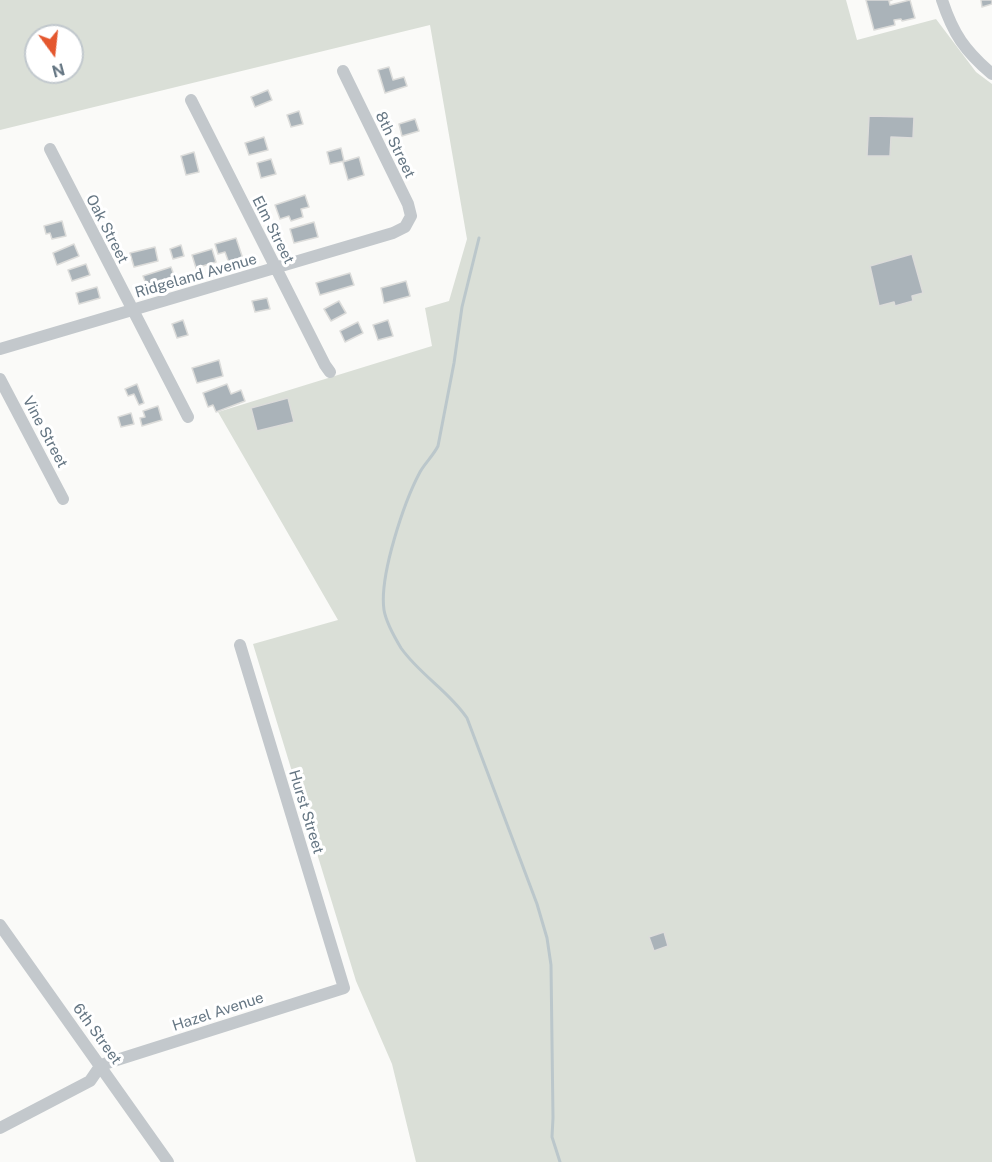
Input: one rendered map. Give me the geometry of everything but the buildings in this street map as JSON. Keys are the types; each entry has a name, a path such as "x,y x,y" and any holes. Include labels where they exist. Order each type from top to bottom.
{"street":[{"path":"942,0 956,37 972,57 992,74"},
{"name":"8th Street","path":"343,71 408,204 411,216 400,231"},
{"name":"Elm Street","path":"191,100 330,372"},
{"name":"Oak Street","path":"50,149 188,417"},
{"name":"Ridgeland Avenue","path":"0,349 400,231"},
{"name":"Vine Street","path":"0,379 63,499"},
{"name":"Hurst Street","path":"240,645 344,988"},
{"name":"6th Street","path":"0,925 168,1162"},
{"name":"Hazel Avenue","path":"101,1065 344,988"},
{"path":"0,1128 90,1081 101,1065"}],"shaded area":[{"path":"0,0 846,0 857,40 936,19 976,72 992,84 992,1162 416,1162 392,1064 356,981 253,644 338,620 218,412 432,346 425,308 449,301 467,239 430,25 0,130"}],"waterway":[{"path":"479,238 462,307 438,446 420,472 400,520 385,578 384,610 401,648 417,667 452,699 467,718 537,904 547,938 551,965 552,1137 560,1162"}]}
